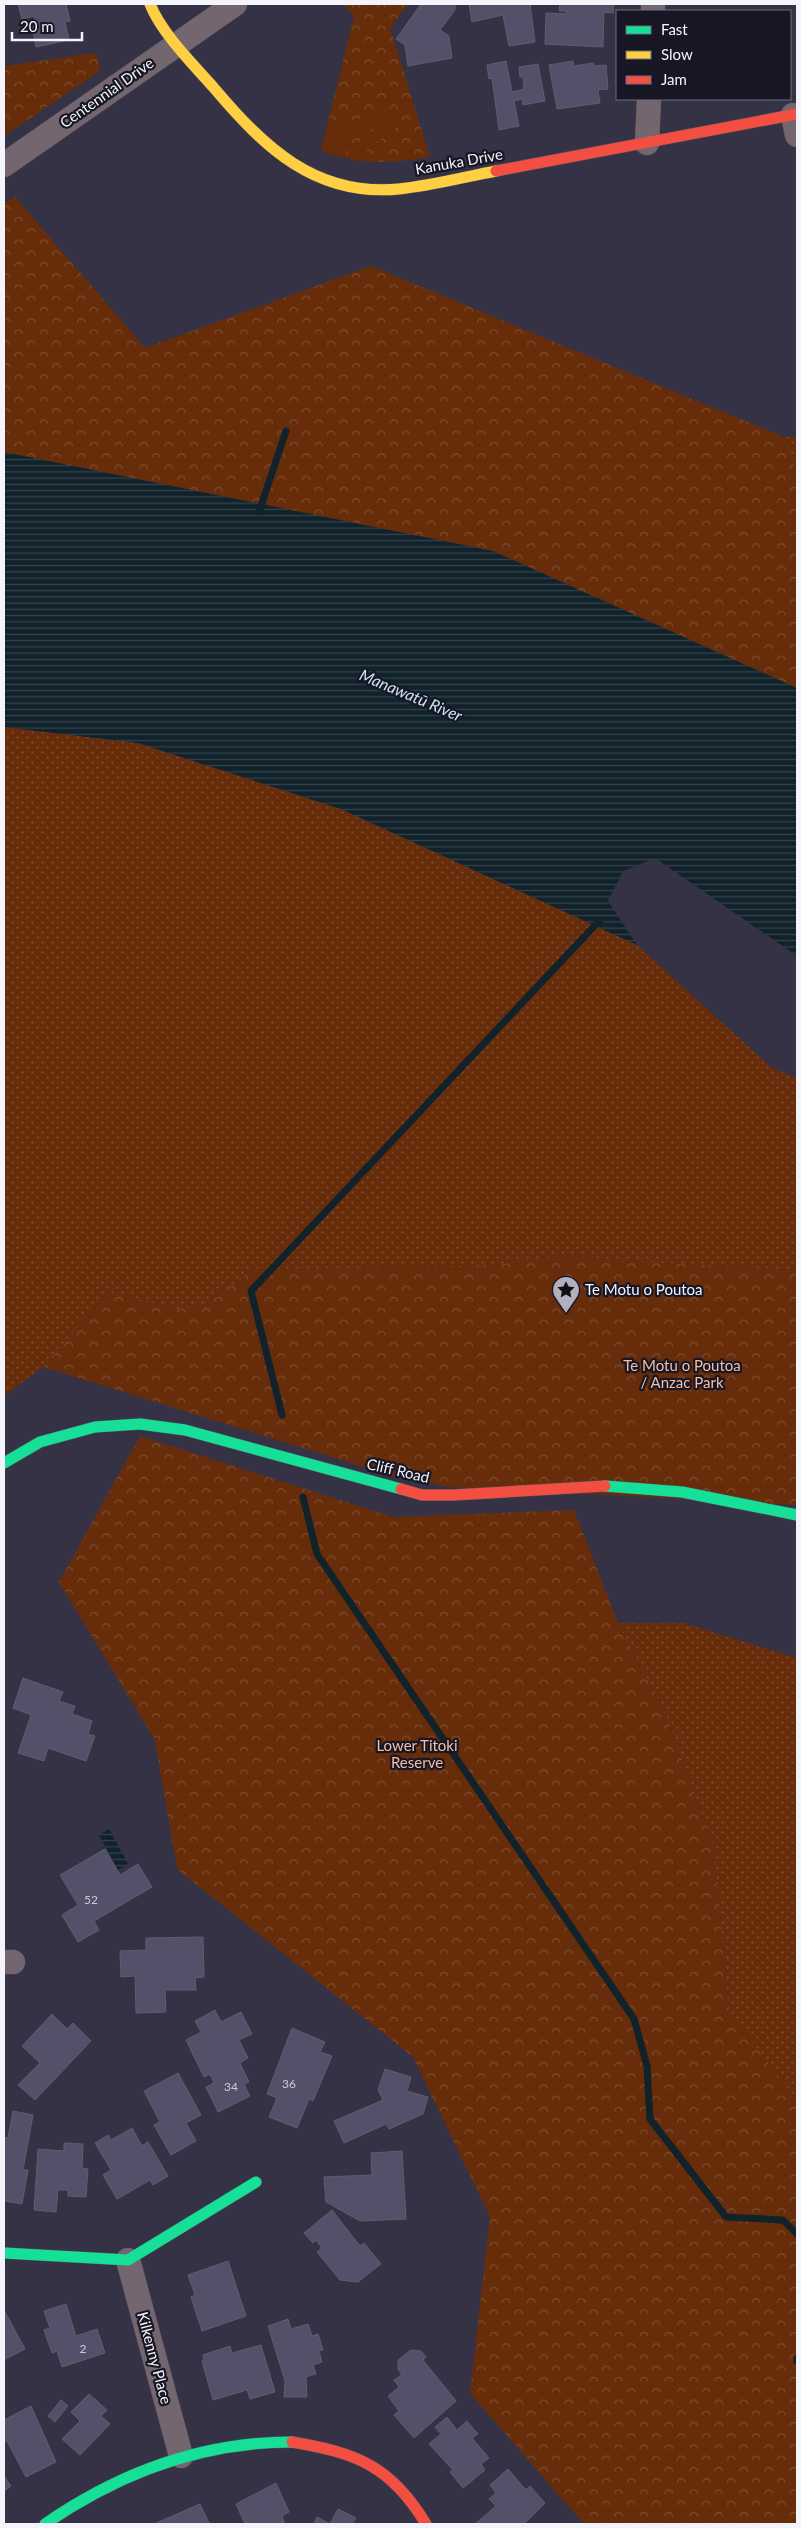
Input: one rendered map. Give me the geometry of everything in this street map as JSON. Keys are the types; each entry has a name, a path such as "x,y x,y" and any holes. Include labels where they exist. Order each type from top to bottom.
{"street":[{"name":"Kanuka Drive","path":"150,4 162,27 222,98 278,153 310,175 344,185 398,189 647,143 796,121"},
{"name":"Centennial Drive","path":"4,165 235,4"},
{"path":"647,143 650,100"},
{"name":"Cliff Road","path":"4,1463 40,1442 95,1427 140,1424 203,1435 422,1495 454,1495 607,1486 682,1492 797,1515"},
{"path":"4,2253 128,2260 256,2182"},
{"name":"Kilkenny Place","path":"128,2260 181,2456"},
{"path":"45,2524 97,2491 139,2470 181,2456 247,2443 290,2442 331,2449 370,2463 395,2482 413,2501 426,2524"}],"green space":[{"path":"343,4 408,4 390,28 430,157 375,162 335,155 321,150 354,16"},
{"path":"96,53 100,71 4,136 4,66"},
{"path":"390,103 397,114 398,124 368,149 362,162 357,161 357,146 361,141 392,126 394,115"},
{"path":"385,105 388,118 386,122 356,137 344,156 341,158 321,150 327,124 335,126 350,123"},
{"path":"15,197 145,348 371,266 784,437 797,474 797,688 493,551 4,452 4,203"},
{"path":"784,437 797,437 797,474"},
{"path":"4,727 138,743 341,809 637,945 772,1068 797,1078 797,1270 621,1261 568,1255 496,1265 252,1270 200,1307 177,1309 108,1292 43,1367 4,1396"},
{"name":"Te Motu o Poutoa / Anzac Park","path":"568,1255 621,1261 797,1270 797,1505 449,1487 396,1477 43,1367 108,1292 177,1309 200,1307 252,1270 496,1265"},
{"name":"Lower Titoki Reserve","path":"140,1436 393,1517 574,1510 618,1623 665,1712 714,1846 729,2011 797,2100 797,2524 584,2524 470,2393 490,2217 413,2057 177,1869 155,1740 59,1582"},
{"path":"618,1623 683,1623 797,1658 797,2102 729,2011 714,1846 665,1712"}],"water":[{"name":"Manawatū River","path":"4,452 493,551 797,688 797,956 655,858 623,871 608,901 637,945 341,809 138,743 4,727"},
{"path":"109,1829 128,1864 118,1870 99,1835"}],"building":[{"path":"18,4 66,4 70,21 65,22 69,40 36,47 32,26 36,26 34,16 22,19"},
{"path":"421,4 455,4 455,10 440,30 449,36 452,58 408,66 405,45 396,39"},
{"path":"469,4 530,4 535,42 509,46 503,15 472,22"},
{"path":"560,4 614,4 613,13 604,12 603,47 545,44 546,13 566,14 566,11 559,11"},
{"path":"506,61 512,92 524,89 523,77 520,77 519,67 538,64 545,101 523,105 522,99 514,101 519,126 499,130 492,78 489,79 487,65"},
{"path":"573,61 574,66 593,63 594,66 606,65 608,89 598,90 600,103 557,109 549,65"},
{"path":"23,1678 63,1692 59,1701 75,1706 72,1714 92,1721 88,1734 95,1736 86,1761 48,1748 44,1761 18,1753 31,1715 13,1708"},
{"path":"105,1849 120,1875 138,1864 152,1887 94,1921 99,1930 78,1942 62,1915 78,1905 60,1875"},
{"path":"203,1937 204,1977 195,1978 196,1990 165,1990 166,2012 136,2013 135,1976 121,1977 120,1951 146,1950 146,1938"},
{"path":"215,2010 221,2022 241,2012 252,2034 239,2040 248,2058 240,2063 249,2082 244,2084 250,2096 218,2112 206,2087 214,2083 210,2074 204,2077 186,2040 201,2032 195,2021"},
{"path":"52,2014 67,2029 73,2023 91,2041 35,2100 18,2085 40,2063 22,2046"},
{"path":"292,2028 325,2042 320,2052 332,2056 313,2101 309,2099 297,2128 269,2117 277,2098 267,2094"},
{"path":"385,2069 411,2077 407,2091 428,2097 423,2114 389,2129 386,2124 344,2143 334,2121 383,2100 378,2090"},
{"path":"178,2073 201,2115 186,2123 196,2141 171,2155 154,2125 160,2122 144,2091"},
{"path":"13,2111 33,2115 23,2170 28,2170 22,2204 4,2201 4,2137 8,2138"},
{"path":"132,2128 142,2146 148,2142 168,2176 153,2185 150,2180 117,2199 103,2175 111,2170 95,2143 108,2135 111,2140"},
{"path":"64,2143 83,2144 82,2168 88,2169 86,2197 68,2196 68,2190 58,2190 56,2212 34,2210 38,2149 64,2151"},
{"path":"402,2151 406,2219 360,2221 326,2202 324,2177 372,2175 371,2153"},
{"path":"332,2210 360,2246 364,2243 381,2264 358,2282 340,2280 317,2252 322,2248 316,2240 313,2243 304,2233"},
{"path":"228,2261 246,2316 202,2331 191,2297 195,2295 188,2275"},
{"path":"66,2304 76,2336 97,2329 105,2353 62,2367 57,2351 52,2353 44,2330 50,2328 44,2311"},
{"path":"4,2310 25,2349 4,2360"},
{"path":"288,2319 291,2329 308,2324 312,2336 318,2334 323,2350 319,2351 322,2362 313,2365 316,2374 306,2377 307,2397 284,2397 285,2381 268,2326"},
{"path":"261,2345 275,2392 250,2399 247,2390 213,2400 202,2361 204,2360 203,2355 230,2346 232,2353"},
{"path":"411,2350 421,2351 426,2357 423,2360 456,2401 414,2438 394,2415 399,2411 388,2396 399,2387 394,2380 402,2375 398,2369 398,2360"},
{"path":"89,2394 107,2410 101,2416 110,2424 80,2455 62,2439 80,2421 71,2412"},
{"path":"61,2400 68,2406 55,2422 48,2416"},
{"path":"31,2406 56,2462 26,2477 7,2441 4,2442 4,2420"},
{"path":"447,2417 457,2430 467,2421 478,2434 472,2438 489,2458 481,2464 485,2470 463,2488 450,2472 453,2470 429,2444 441,2434 435,2427"},
{"path":"508,2469 526,2490 530,2486 545,2503 524,2524 475,2524 496,2506 489,2499 496,2493 490,2485"},
{"path":"4,2476 11,2486 4,2491"},
{"path":"276,2483 289,2512 282,2516 285,2524 245,2524 236,2504"},
{"path":"200,2504 209,2523 154,2524"},
{"path":"338,2509 356,2518 352,2524 330,2524"},
{"path":"317,2517 330,2524 314,2524"}],"waterway":[{"path":"259,512 286,431"},
{"path":"282,1415 251,1291 600,920"},
{"path":"303,1497 317,1554 634,2019 647,2066 650,2119 726,2217 783,2220 797,2234"}],"traffic: fast":[{"path":"4,1463 40,1442 95,1427 140,1424 185,1430 401,1489"},
{"path":"605,1486 682,1492 797,1515"},
{"path":"4,2253 128,2260 256,2182"},
{"path":"45,2524 102,2490 162,2464 193,2454 225,2448 258,2443 292,2442"}],"traffic: slow":[{"path":"150,4 162,26 179,48 252,130 294,164 317,176 342,185 369,189 399,189 435,184 496,171"}],"traffic: jam":[{"path":"496,171 797,114"},
{"path":"401,1489 422,1495 454,1495 605,1486"},
{"path":"292,2442 335,2451 370,2465 399,2488 413,2504 426,2524"}],"place":[{"name":"Te Motu o Poutoa","path":"566,1314"}]}
